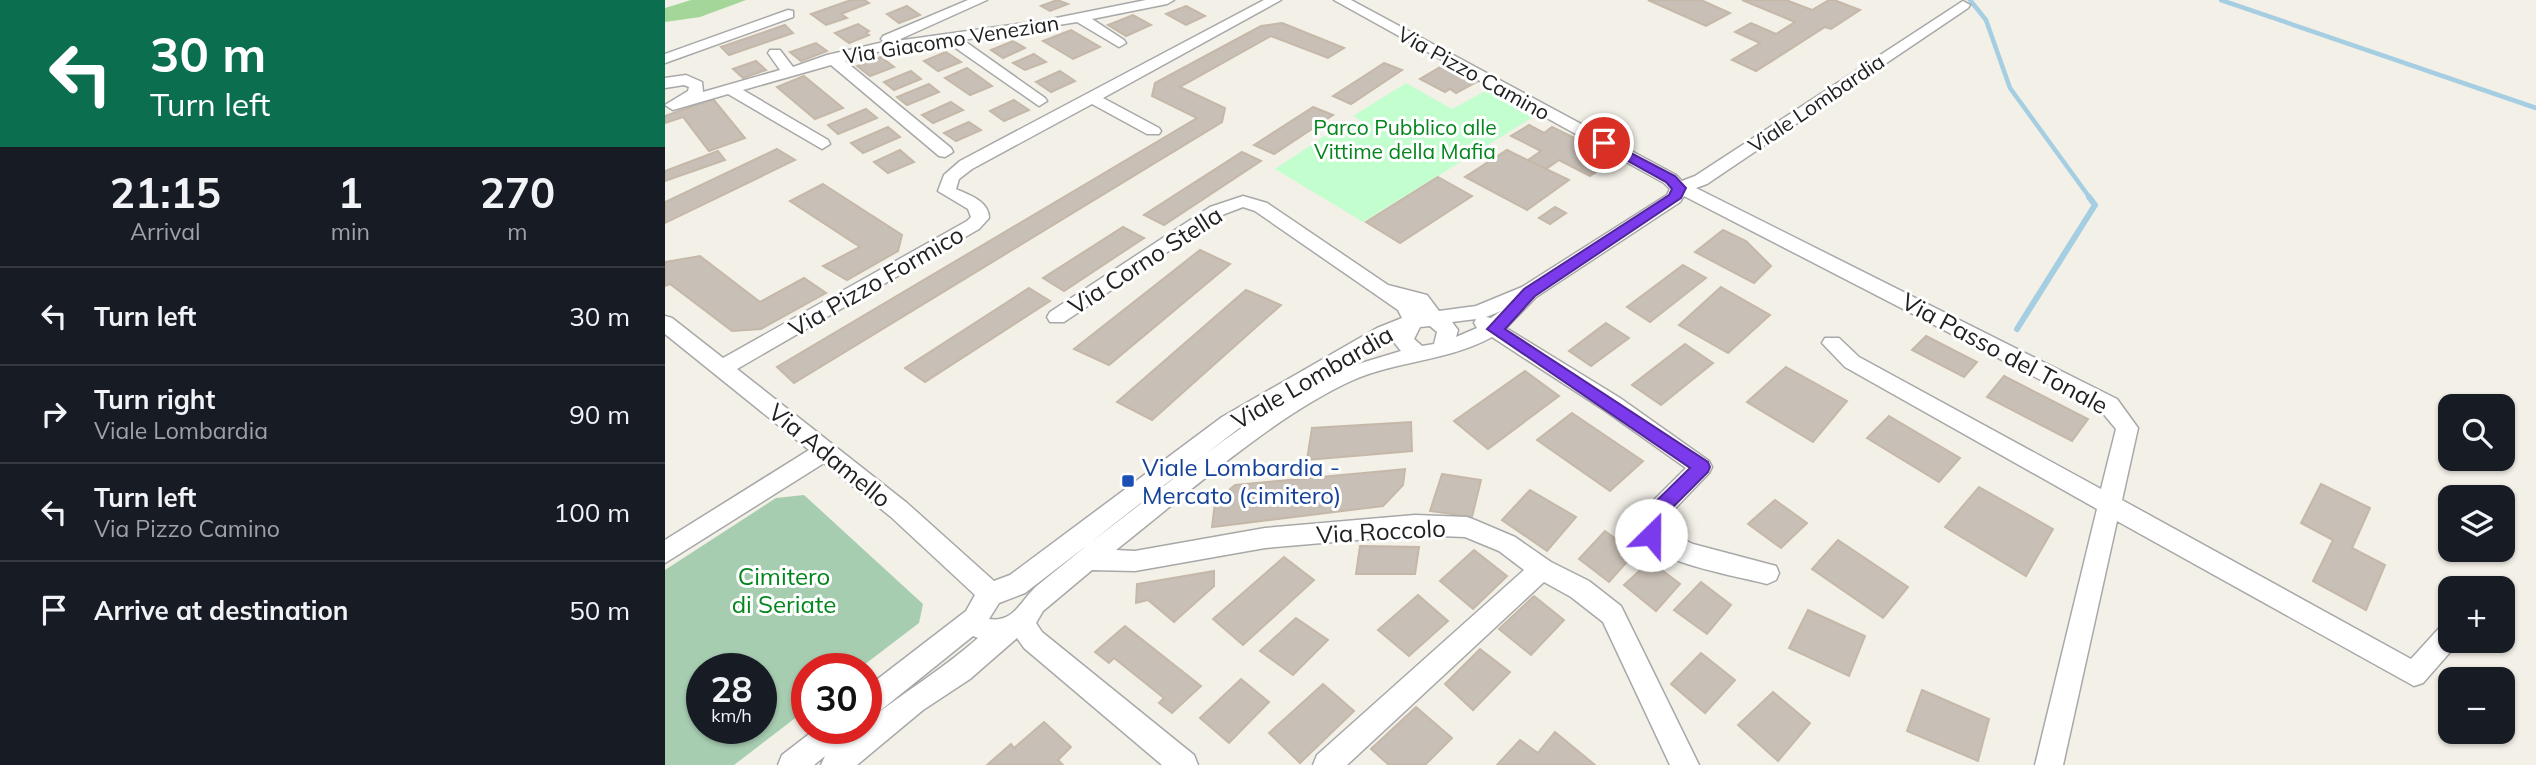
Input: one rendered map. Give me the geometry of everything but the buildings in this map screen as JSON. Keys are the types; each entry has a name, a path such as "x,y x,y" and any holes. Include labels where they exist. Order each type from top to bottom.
{"street":[{"path":"876,48 898,33 980,0"},
{"name":"Via Giacomo Venezian","path":"666,69 692,83 733,90 832,58 876,48 1081,18 1142,2 1167,0"},
{"name":"Via Pizzo Formico","path":"723,368 973,226 980,218 980,212 974,205 947,191 947,183 953,175 1274,0"},
{"name":"Via Pizzo Camino","path":"1341,0 1670,179 1679,188"},
{"name":"Viale Lombardia","path":"991,594 1016,585 1230,423 1384,333 1413,321 1479,312 1529,292 1674,198 1679,188 1701,180 1963,5"},
{"path":"666,69 788,14"},
{"path":"1081,18 1119,43"},
{"path":"950,37 1039,101"},
{"path":"775,53 789,72"},
{"path":"832,58 946,152"},
{"path":"669,107 695,93 692,83"},
{"path":"669,107 733,90 822,144"},
{"path":"1092,98 1153,131"},
{"name":"Via Passo del Tonale","path":"1679,188 1714,202 2109,405 2127,428 2049,765"},
{"name":"Via Corno Stella","path":"1057,317 1216,211 1243,201 1261,206 1406,306 1413,321"},
{"name":"Via Corno Stella","path":"1375,285 1420,300 1434,318"},
{"name":"Viale Lombardia","path":"835,765 913,701 961,670 1086,560 1246,436 1332,381 1367,366 1431,353 1495,329 1515,312 1529,292"},
{"path":"1460,313 1495,329 1612,404 1702,467 1650,519 1651,535 1679,549 1767,573"},
{"path":"1413,321 1403,341 1431,353 1448,330 1434,318"},
{"name":"Via Adamello","path":"665,323 899,510 991,594"},
{"path":"1832,343 1852,362 2414,674 2438,647"},
{"path":"665,553 825,451"},
{"name":"Via Roccolo","path":"1086,560 1135,561 1265,538 1415,525 1467,527 1507,544 1542,569 1580,589 1612,614 1685,765"},
{"path":"1327,765 1542,569"},
{"path":"976,618 979,627 989,632 1020,619 1030,590 1016,585"},
{"path":"882,692 976,618 980,605 991,594"},
{"path":"1020,619 1033,640 1184,765"},
{"path":"792,765 818,744"}],"green space":[{"path":"691,0 746,0 700,17 665,22 665,8"},
{"name":"Parco Pubblico alle Vittime della Mafia","path":"1406,83 1452,109 1491,88 1538,114 1363,222 1275,169 1338,127 1354,126 1361,121 1353,116"},
{"name":"Cimitero di Seriate","path":"804,495 923,604 919,623 880,653 791,653 791,721 777,732 777,653 686,653 686,744 761,744 734,765 665,765 665,570 776,498"}],"waterway":[{"path":"1970,0 1986,20 2010,88 2090,198"},
{"path":"2221,0 2536,108"},
{"path":"2017,329 2095,205 2089,197"}],"place":[{"name":"Viale Lombardia - Mercato (cimitero)","path":"1128,481"}],"route":[{"path":"1604,143 1670,179 1679,188 1674,198 1529,292 1515,312 1495,329 1612,404 1702,467 1650,519 1651,535"}]}
